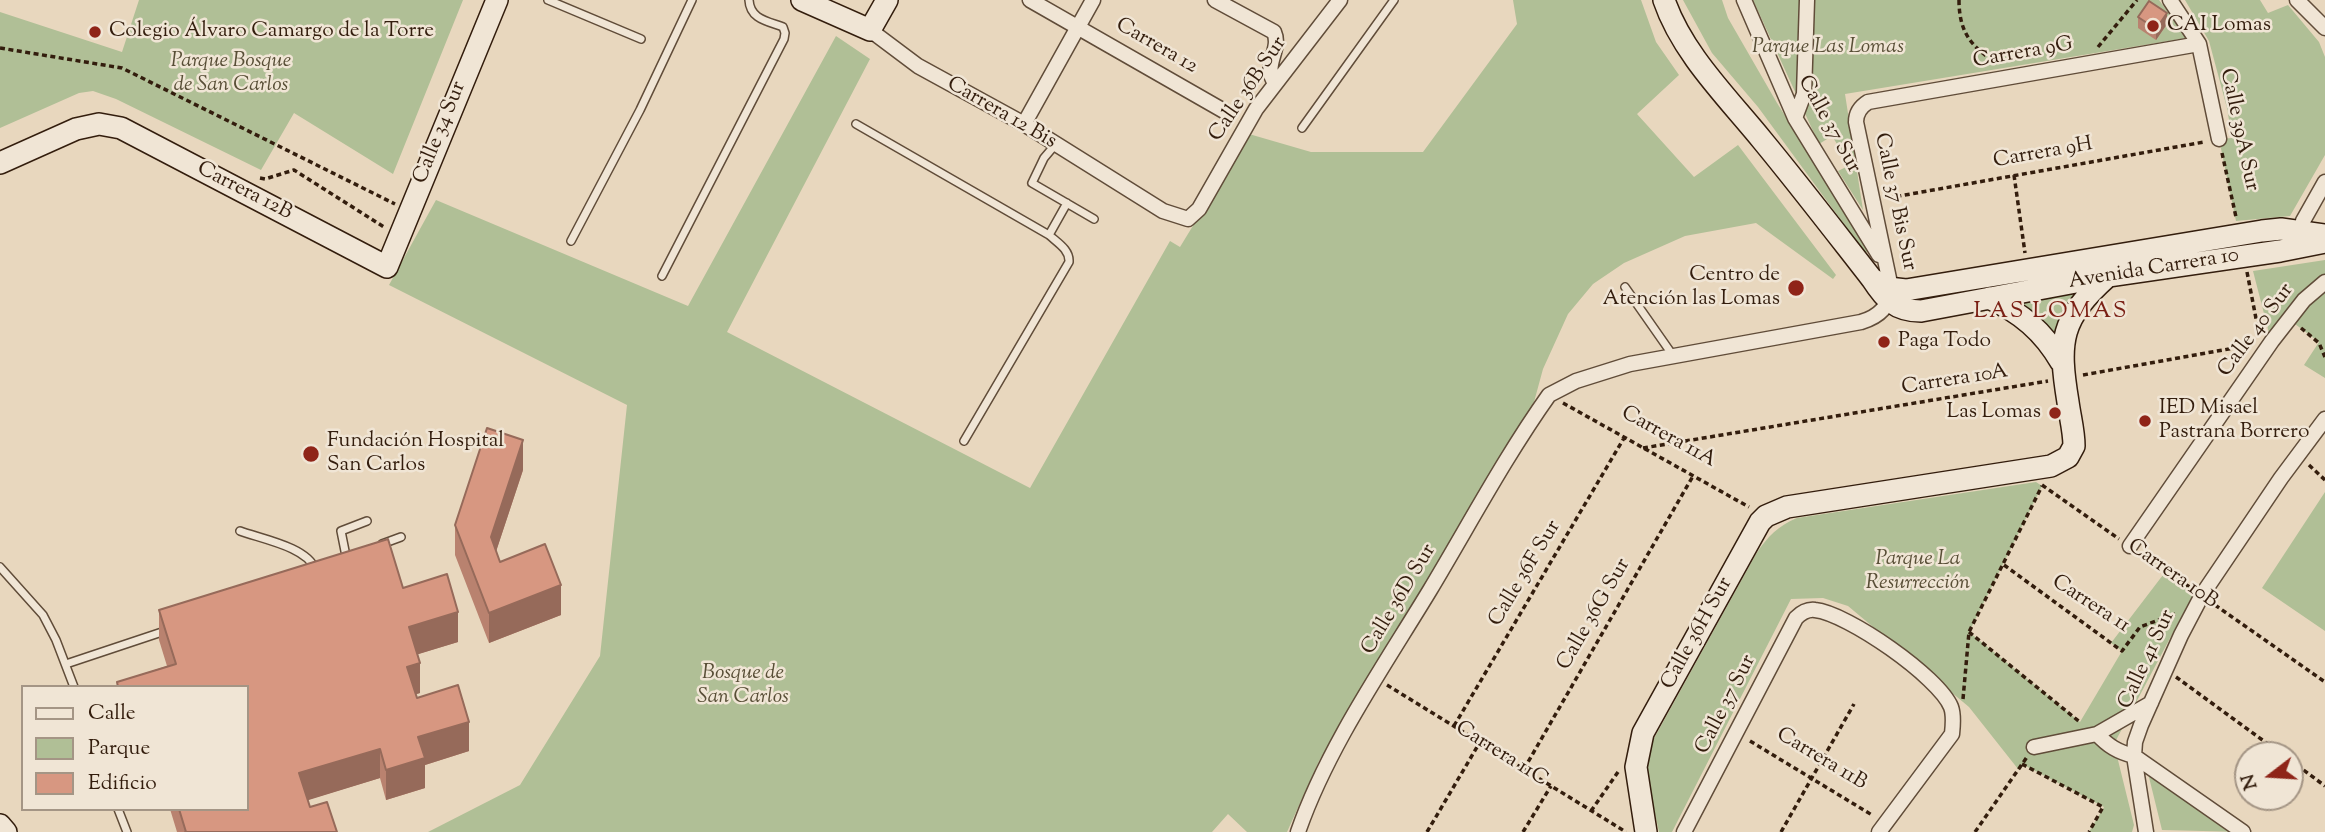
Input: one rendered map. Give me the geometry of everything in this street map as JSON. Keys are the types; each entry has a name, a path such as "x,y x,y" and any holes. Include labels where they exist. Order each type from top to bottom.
{"street":[{"name":"Calle 34 Sur","path":"387,267 399,210 496,0"},
{"name":"Carrera 12 Bis","path":"802,0 870,30 918,66 1024,124 1163,211 1188,219 1199,209"},
{"path":"870,30 887,0"},
{"name":"Carrera 12","path":"1030,0 1224,111"},
{"path":"1024,124 1093,0"},
{"path":"1215,0 1274,32 1277,37 1269,68 1275,83"},
{"name":"Calle 36B Sur","path":"1199,209 1246,124 1340,0"},
{"path":"1549,396 1562,387 1597,373 1865,321 1881,313 1884,284 1705,70 1686,44 1664,0"},
{"name":"Calle 37 Sur","path":"1744,0 1795,118 1884,284"},
{"path":"1795,118 1804,94 1808,0"},
{"name":"Calle 39A Sur","path":"2170,0 2199,44 2219,139"},
{"path":"2297,0 2325,28"},
{"name":"Carrera 9G","path":"1858,111 1868,102 2199,44"},
{"name":"Calle 37 Bis Sur","path":"1858,111 1856,122 1872,201 1884,284"},
{"name":"Carrera 12B","path":"0,163 76,129 99,124 121,128 387,267"},
{"path":"2299,239 2319,201 2325,181"},
{"name":"Avenida Carrera 10","path":"1884,284 1922,288 2273,229 2299,239 2325,242"},
{"name":"Avenida Carrera 10","path":"1884,284 1904,309 1921,311 2325,235"},
{"path":"1766,516 1787,508 2051,466 2068,457 2074,440 2063,370 2063,342 2071,319 2088,294 2108,276"},
{"name":"Calle 40 Sur","path":"2130,546 2289,318 2304,300 2325,282"},
{"path":"1989,298 2022,316 2037,328 2063,370"},
{"name":"Calle 36D Sur","path":"1298,832 1324,772 1377,678 1549,396"},
{"name":"Calle 41 Sur","path":"2146,832 2134,756 2135,742 2151,703 2199,601 2325,419"},
{"name":"Calle 36H Sur","path":"1646,832 1636,776 1637,756 1643,733 1754,532 1766,516"},
{"name":"Calle 37 Sur","path":"1684,832 1796,618 1809,610 1847,620 1865,630 1928,679 1951,706"},
{"path":"2034,747 2097,734 2151,703"},
{"path":"1882,828 1952,734 1951,706"},
{"path":"2097,734 2106,744 2121,753 2134,756 2243,832"},
{"path":"0,825 6,832"}],"lane":[{"path":"548,0 641,39"},
{"path":"570,241 640,110 692,0"},
{"path":"662,276 784,39 783,27 755,16 750,10 749,0"},
{"path":"1302,128 1394,0"},
{"path":"856,124 1049,235 1070,256 1069,262 964,441"},
{"path":"1055,145 1044,158 1032,183 1094,219"},
{"path":"1049,235 1067,203"},
{"path":"1625,287 1674,358"},
{"path":"346,556 341,531 367,521"},
{"path":"240,531 301,552 315,567 314,580"},
{"path":"368,548 401,537"},
{"path":"336,560 357,552"},
{"path":"315,567 325,564"},
{"path":"0,567 43,615 73,685"},
{"path":"66,664 179,626"},
{"path":"119,811 127,832"}],"path":[{"path":"1959,0 1964,30 1972,45 1996,62 2023,75"},
{"path":"2083,65 2137,0"},
{"path":"0,48 122,68 399,210"},
{"name":"Carrera 9H","path":"1872,201 2219,139"},
{"name":"Calle 39A Sur","path":"2219,139 2239,234"},
{"path":"256,177 265,179 294,170 386,228"},
{"path":"2014,176 2027,262"},
{"name":"Carrera 10A","path":"1643,448 2063,370 2261,343 2246,267"},
{"path":"2289,318 2319,343 2325,357"},
{"name":"Carrera 11A","path":"1549,396 1766,516"},
{"name":"Calle 36F Sur","path":"1454,726 1624,438"},
{"path":"2298,455 2325,480"},
{"name":"Carrera 10B","path":"2019,470 2130,546 2199,601 2325,682"},
{"name":"Calle 36G Sur","path":"1524,769 1693,476"},
{"path":"1951,706 1963,706 1969,632 2042,486"},
{"name":"Carrera 11","path":"2003,565 2122,651 2140,627 2199,601"},
{"path":"1969,632 2097,734"},
{"path":"2166,670 2264,741"},
{"name":"Carrera 11C","path":"1377,678 1626,832"},
{"path":"1781,832 1854,704"},
{"name":"Carrera 11B","path":"1736,733 1812,779 1882,828"},
{"path":"1427,832 1480,742"},
{"path":"1975,832 2034,747"},
{"path":"2022,764 2103,807 2089,832"},
{"path":"2304,770 2325,786"},
{"path":"1523,832 1551,786"}],"green space":[{"name":"Parque Bosque de San Carlos","path":"139,0 463,0 393,174 294,113 261,170 116,99 93,91 79,93 0,128 0,12 122,52"},
{"name":"Bosque de San Carlos","path":"1513,0 1641,0 1656,42 1679,75 1637,114 1694,177 1738,145 1836,275 1833,279 1756,223 1685,236 1624,263 1593,284 1568,314 1543,369 1534,402 1319,761 1287,832 1247,832 1228,814 1212,832 428,832 520,785 600,656 627,405 389,285 436,200 688,306 836,36 870,59 727,332 1030,488 1170,241 1180,247 1249,134 1311,152 1423,152 1517,24"},
{"path":"1683,0 1722,0 1728,18 1777,103 1870,250 1865,253 1758,107 1712,53"},
{"name":"Parque Las Lomas","path":"1753,0 2159,0 2187,38 1845,94 1863,210 1838,171 1850,165 1832,136 1819,144"},
{"path":"2185,0 2260,0 2268,13 2288,5 2319,42 2325,57 2325,155 2290,216 2236,221 2219,139 2232,138 2227,108 2209,41"},
{"path":"2325,260 2325,378 2304,365 2319,342 2283,315 2269,333 2253,271"},
{"path":"2086,289 2058,346 2018,304"},
{"name":"Parque La Resurrección","path":"2036,482 2042,486 1969,632 2080,722 2122,651 2111,643 2166,571 2195,591 2114,744 2134,825 2132,832 2089,832 2104,807 2022,764 2018,769 1969,707 1848,606 1823,598 1791,599 1672,832 1659,832 1644,763 1647,751 1756,554 1774,532 1797,518"},
{"path":"2325,492 2325,631 2262,588"},
{"path":"2146,765 2243,832 2162,830"}],"building":[{"path":"2149,1 2167,13 2156,29 2138,17"},
{"path":"487,428 523,440 491,537 500,562 545,544 561,585 489,613 455,525"},
{"path":"388,539 403,588 447,574 458,612 409,627 420,663 407,667 417,698 458,685 469,722 418,737 425,758 386,770 380,749 299,773 310,807 327,802 337,832 186,832 180,811 248,811 248,685 118,685 117,682 176,664 159,610"}],"place":[{"name":"CAI Lomas","path":"2153,26"},
{"name":"Colegio Álvaro Camargo de la Torre","path":"95,32"},
{"name":"Centro de Atención las Lomas","path":"1796,288"},
{"name":"Paga Todo","path":"1884,342"},
{"name":"Las Lomas","path":"2055,413"},
{"name":"IED Misael Pastrana Borrero","path":"2145,421"},
{"name":"Fundación Hospital San Carlos","path":"311,454"}],"district":[{"name":"LAS LOMAS","path":"2051,313"}]}
